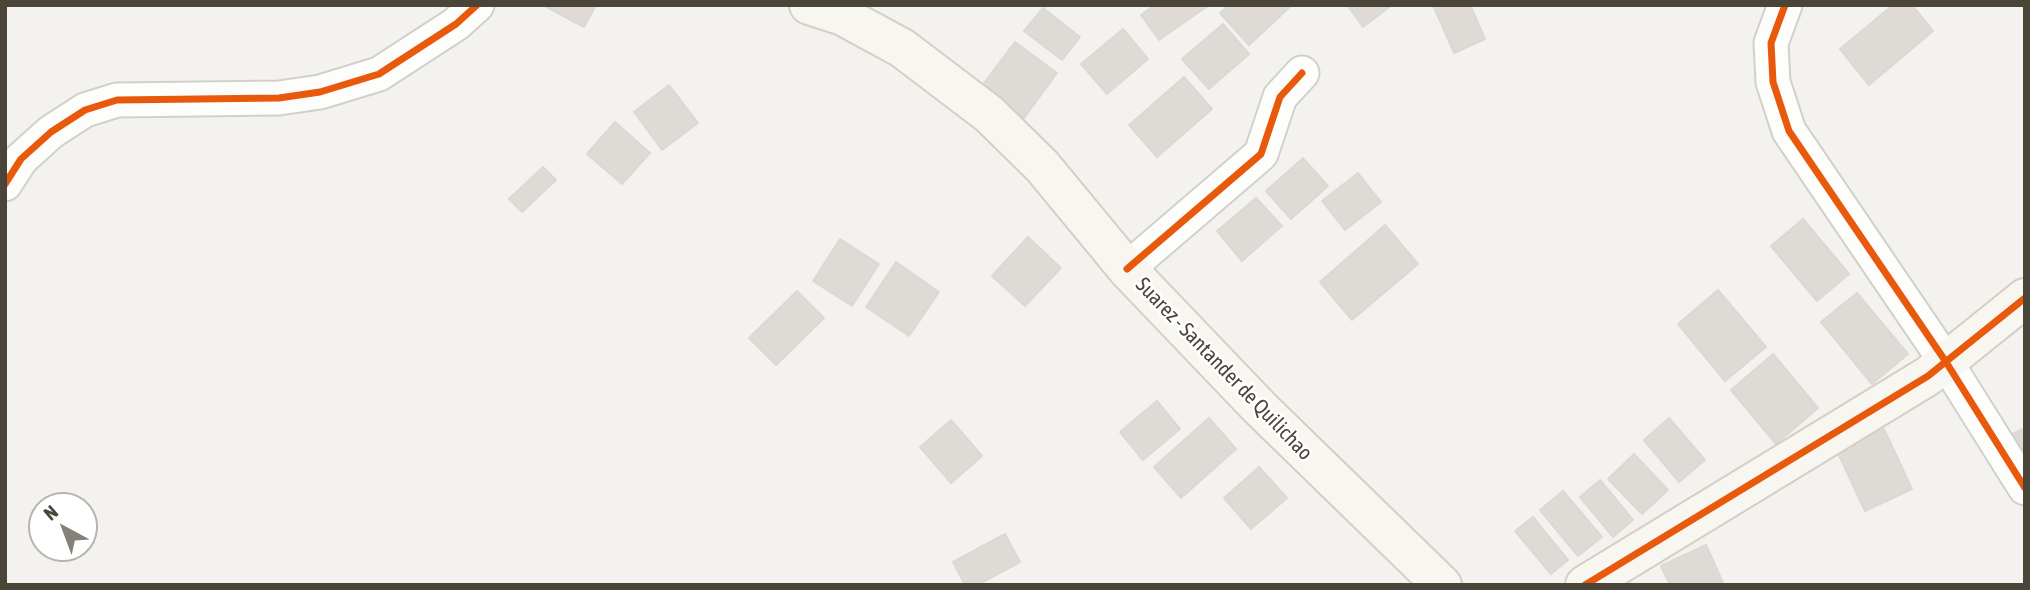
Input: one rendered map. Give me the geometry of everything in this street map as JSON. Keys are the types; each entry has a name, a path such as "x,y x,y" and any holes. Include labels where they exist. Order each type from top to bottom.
{"main road":[{"name":"Suarez - Santander de Quilichao","path":"809,5 843,16 902,48 989,114 1042,166 1127,269 1260,408 1442,585"},
{"path":"1585,585 1927,376 2025,298"}],"street":[{"path":"5,184 21,159 51,132 85,110 117,100 279,97 320,92 379,74 456,24 477,5"},
{"path":"1785,5 1771,43 1773,82 1789,131 1945,362 2025,488"},
{"path":"1127,269 1261,154 1280,97 1302,73"}],"building":[{"path":"543,5 596,5 584,27"},
{"path":"1155,5 1209,5 1159,40 1141,15"},
{"path":"1229,5 1292,5 1249,45 1220,13"},
{"path":"1347,5 1392,5 1363,27"},
{"path":"1433,5 1470,5 1485,39 1454,53"},
{"path":"1893,5 1912,5 1933,31 1869,85 1840,49"},
{"path":"1043,8 1080,37 1062,60 1024,31"},
{"path":"1223,24 1249,54 1209,89 1182,59"},
{"path":"1123,29 1148,59 1107,94 1081,64"},
{"path":"1015,42 1057,73 1024,118 981,87"},
{"path":"1184,77 1212,109 1157,157 1129,125"},
{"path":"669,85 698,123 662,150 634,112"},
{"path":"615,122 650,153 622,184 587,154"},
{"path":"1303,158 1328,186 1291,219 1266,191"},
{"path":"543,167 556,180 522,212 509,199"},
{"path":"1358,173 1381,202 1345,230 1322,201"},
{"path":"1256,198 1282,226 1242,261 1217,231"},
{"path":"1803,219 1849,274 1817,301 1771,246"},
{"path":"1385,225 1418,264 1352,320 1320,282"},
{"path":"1028,237 1061,268 1025,306 992,276"},
{"path":"840,239 879,264 852,306 813,281"},
{"path":"896,262 939,292 909,336 866,307"},
{"path":"1718,290 1766,347 1725,381 1678,324"},
{"path":"797,291 824,318 776,365 749,338"},
{"path":"1857,293 1908,354 1872,384 1821,322"},
{"path":"1773,354 1818,408 1776,444 1731,390"},
{"path":"1157,401 1180,429 1143,460 1120,432"},
{"path":"1209,418 1236,449 1181,498 1154,467"},
{"path":"1669,418 1705,460 1679,482 1644,440"},
{"path":"951,420 982,456 951,483 920,447"},
{"path":"2025,428 2025,481 2004,438"},
{"path":"1884,429 1912,489 1865,511 1837,451"},
{"path":"1634,454 1668,490 1642,514 1608,479"},
{"path":"1259,467 1287,498 1251,529 1224,498"},
{"path":"1600,480 1633,520 1613,537 1580,497"},
{"path":"1563,491 1602,537 1578,556 1540,510"},
{"path":"1533,517 1568,560 1551,574 1515,531"},
{"path":"1005,534 1020,562 977,585 965,585 953,562"},
{"path":"1706,545 1724,585 1670,585 1661,566"}],"cycle path":[{"path":"5,184 21,159 51,132 85,110 117,100 279,98 320,92 379,74 456,24 477,5"},
{"path":"1785,5 1771,43 1773,82 1789,131 1946,362 2025,488"},
{"path":"1127,269 1261,154 1280,97 1302,73"},
{"path":"1585,585 1928,376 2025,298"}]}
